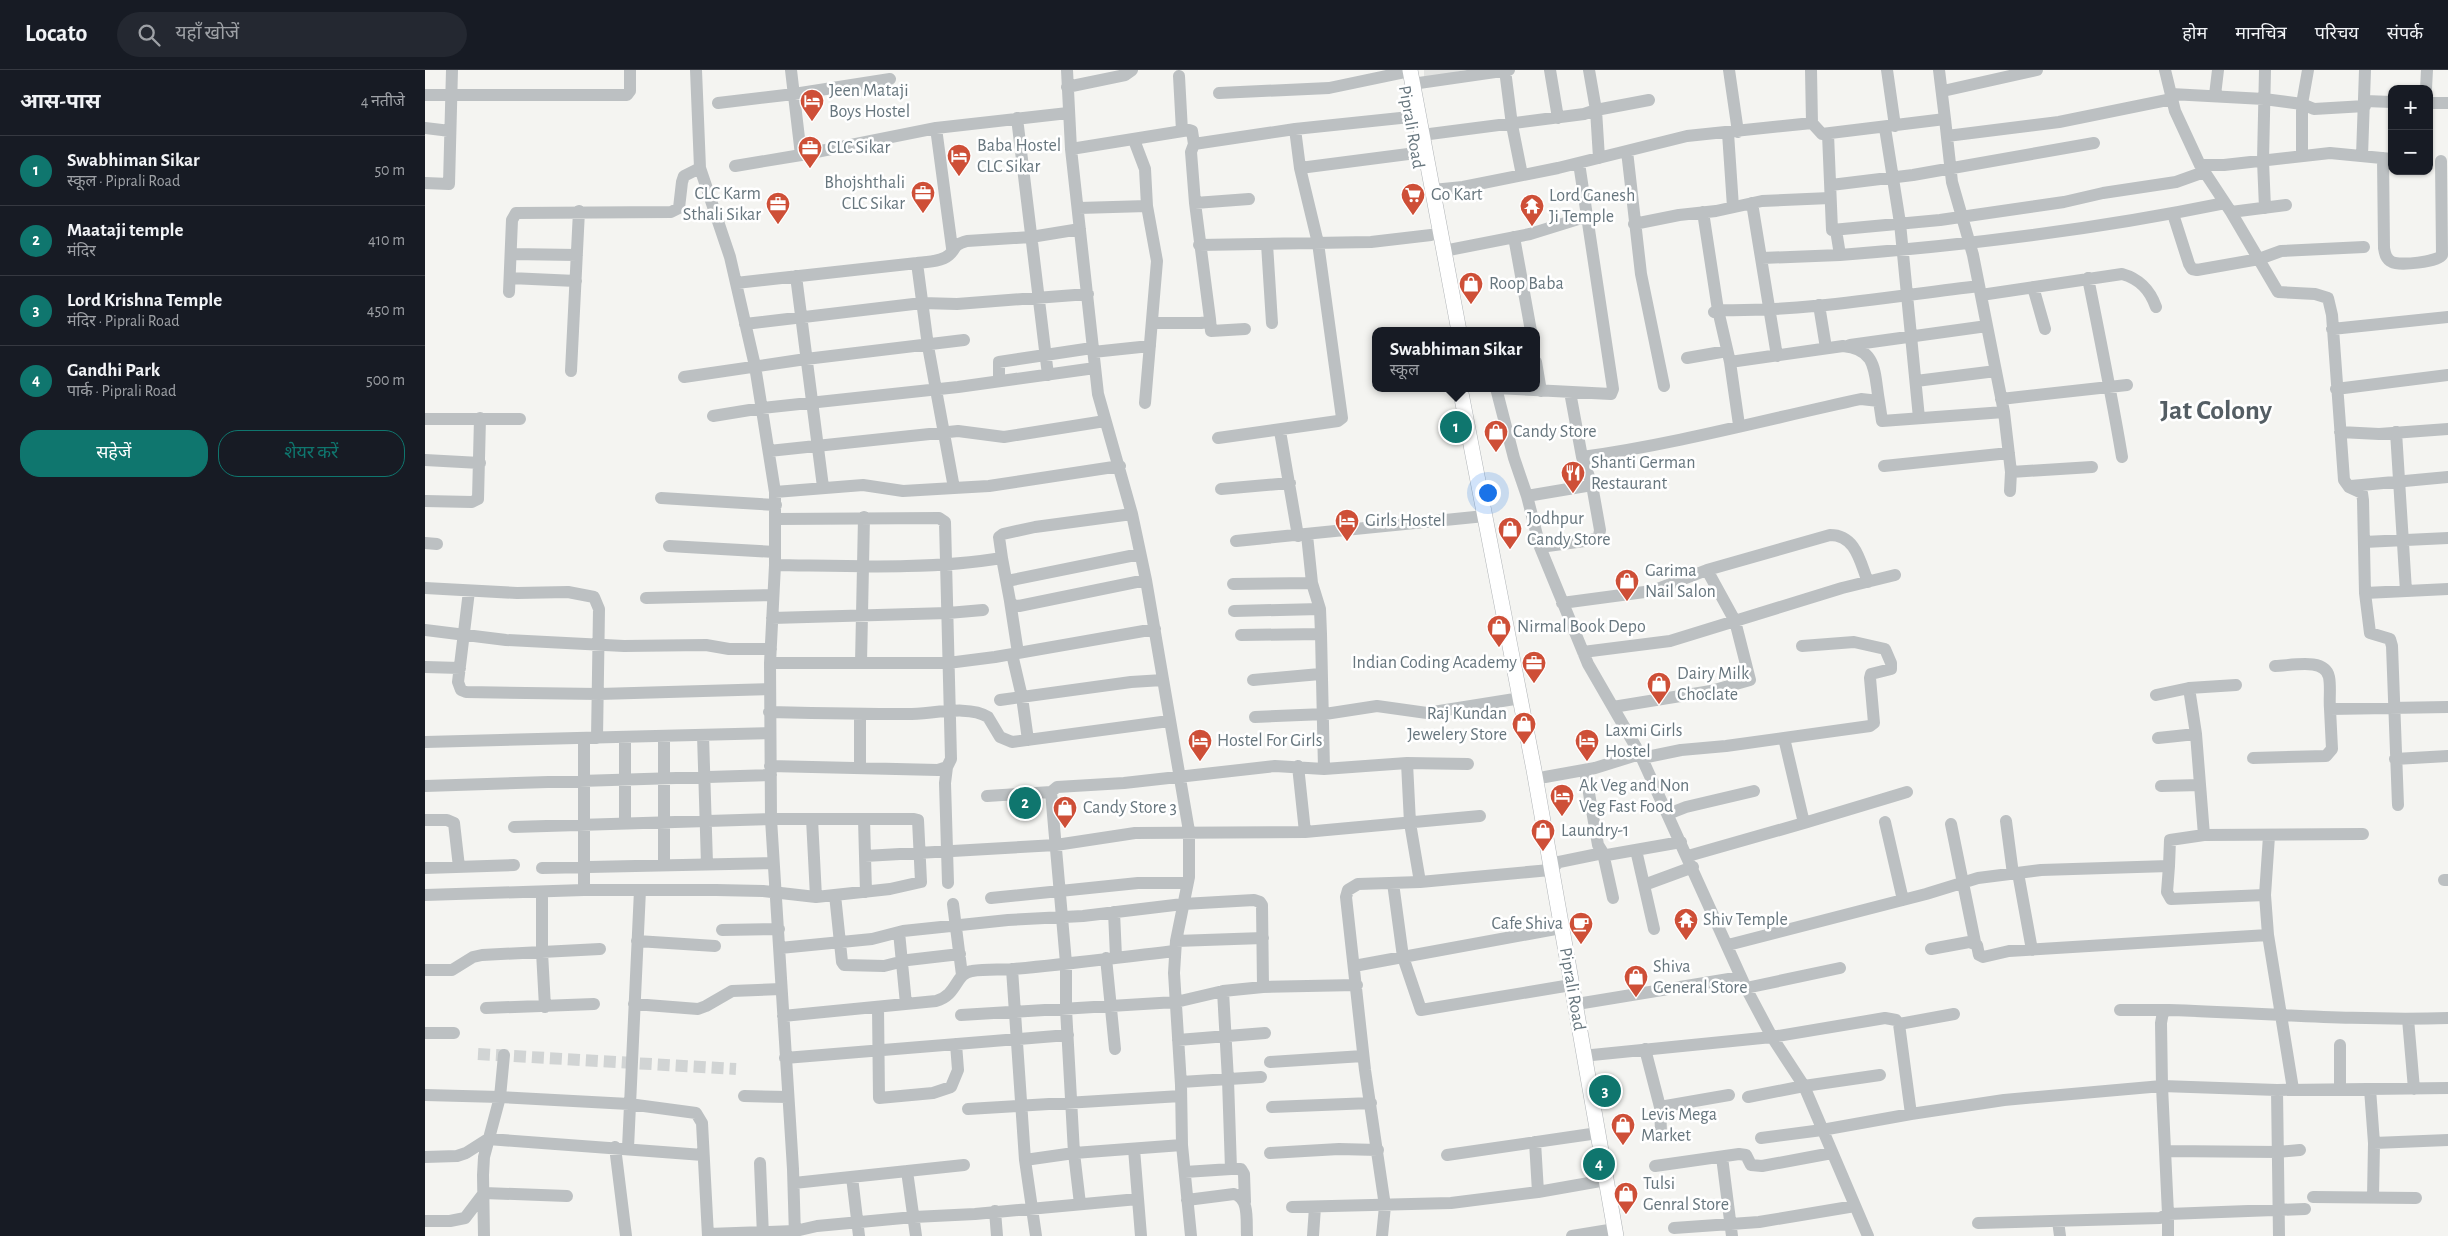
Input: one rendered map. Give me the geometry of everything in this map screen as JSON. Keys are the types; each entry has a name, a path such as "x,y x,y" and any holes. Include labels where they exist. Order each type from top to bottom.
{"main road":[{"name":"Piprali Road","path":"1406,74 1416,153 1448,327"},
{"path":"1406,74 1422,135 1458,327"},
{"name":"Piprali Road","path":"1461,392 1555,866 1561,928 1571,986 1607,1180 1619,1234"},
{"path":"1471,392 1545,777 1555,866 1592,1054 1619,1234"}],"street":[{"path":"425,183 449,184 452,70"},
{"path":"425,95 627,95 630,91 630,70"},
{"path":"696,70 700,168 730,257 755,366 775,499 775,559 769,712 771,819 794,1183 795,1233"},
{"path":"791,70 801,155"},
{"path":"1067,70 1071,149 1079,208 1095,368 1105,421 1120,466 1146,580 1178,776 1189,831 1191,861 1176,946 1176,1002 1188,1236"},
{"path":"1067,87 1125,75 1132,70"},
{"path":"1219,92 1329,88 1406,74 1506,70 1512,125 1522,175"},
{"path":"1550,70 1558,118"},
{"path":"1589,70 1596,110 1599,158"},
{"path":"1729,70 1733,132 1733,207"},
{"path":"1811,70 1812,123 1822,134 1945,119"},
{"path":"1887,70 1893,177 1919,418"},
{"path":"1939,70 1951,168 1961,217 1980,290 2005,412 2011,472 2010,491"},
{"path":"1943,91 1989,75 2037,70"},
{"path":"2165,70 2175,111 2202,168 2228,207 2278,292 2315,294 2327,298 2332,315 2344,480 2349,487 2362,494 2365,593 2370,633 2390,639 2392,646 2398,805"},
{"path":"2215,95 2219,70"},
{"path":"2265,70 2263,161 2265,208"},
{"path":"2302,156 2302,104 2308,70"},
{"path":"2362,156 2365,70"},
{"path":"2426,85 2427,70"},
{"path":"1179,76 1182,131"},
{"path":"718,103 794,94 890,79"},
{"path":"1947,136 2059,122 2171,96 2215,95 2264,99 2302,104 2314,109 2388,102"},
{"path":"1422,135 1512,125 1584,114 1649,100"},
{"path":"2433,103 2448,103"},
{"path":"735,166 936,128 1068,113"},
{"path":"1194,144 1295,129 1410,117"},
{"path":"1017,118 1048,375"},
{"path":"1433,190 1463,187 1579,163 1687,136 1812,123"},
{"path":"425,128 451,131"},
{"path":"736,283 917,263 939,260 949,255 952,248 936,128"},
{"path":"1218,438 1280,431 1337,421 1343,414 1318,243 1301,168 1295,129"},
{"path":"1071,149 1191,130 1194,144 1191,152 1199,245 1211,332 1245,329"},
{"path":"1828,134 1832,230 1961,217 2142,189 2176,182 2202,168 2330,153 2387,159 2384,248 2386,256 2392,262 2401,264 2436,260 2442,255 2439,160"},
{"path":"1134,140 1145,169 1147,206 1157,261 1145,403"},
{"path":"1831,185 1872,182 2094,143"},
{"path":"1627,151 1641,274 1664,386"},
{"path":"1301,168 1416,153"},
{"path":"1540,385 1541,391 1611,394 1613,389 1579,163"},
{"path":"509,292 512,220 516,212 677,210 683,178 700,168"},
{"path":"1634,224 1752,203 1830,198"},
{"path":"1195,203 1249,199"},
{"path":"1752,203 1777,356"},
{"path":"1762,258 1840,255 1969,244 2106,226 2173,214 2228,207 2265,208 2286,205"},
{"path":"1079,208 1147,206"},
{"path":"571,370 579,211"},
{"path":"1703,212 1716,311 1728,356 1739,425"},
{"path":"2173,214 2192,269 2203,270 2259,259 2281,251 2364,247"},
{"path":"1444,250 1514,237 1588,216"},
{"path":"952,248 959,243 967,241 1031,237 1080,229"},
{"path":"1836,230 1840,255"},
{"path":"1199,245 1371,242 1431,235"},
{"path":"1514,237 1530,327"},
{"path":"1267,244 1272,323"},
{"path":"511,254 577,255"},
{"path":"917,263 928,346 954,488"},
{"path":"1716,311 1770,309 1907,295 2033,287 2122,274 2133,277 2152,296 2155,307"},
{"path":"796,276 823,488"},
{"path":"510,278 576,281"},
{"path":"2088,278 2113,396 2122,457"},
{"path":"2033,287 2045,329"},
{"path":"745,324 922,303 957,304 1088,294"},
{"path":"1819,305 1826,348"},
{"path":"2332,329 2448,317"},
{"path":"1153,323 1201,323 1210,319"},
{"path":"1687,358 1777,356 1987,326"},
{"path":"684,377 806,359 928,346 964,340"},
{"path":"999,381 999,362 1093,350 1150,346"},
{"path":"1843,346 1867,353 1872,362 1882,421 2005,412"},
{"path":"713,416 762,408 1095,368"},
{"path":"1916,380 1996,371"},
{"path":"2336,389 2448,375"},
{"path":"2001,399 2127,385"},
{"path":"1496,392 1540,547 1583,652 1641,756 1744,983 1772,1037 1804,1086 1868,1236"},
{"path":"1540,547 1592,540 1599,536 1601,530 1592,485 1582,457 1570,392"},
{"path":"1582,457 1696,438 1739,425 1861,399 1879,401"},
{"path":"425,419 480,418 520,420"},
{"path":"425,501 475,501 479,496 480,418"},
{"path":"769,451 817,444 958,432 1004,437 1105,421"},
{"path":"2341,432 2364,434 2448,429"},
{"path":"1280,431 1312,583 1320,609 1320,674 1325,714 1325,769"},
{"path":"2396,432 2405,591"},
{"path":"1884,466 2009,453"},
{"path":"425,460 480,463"},
{"path":"661,498 775,499 823,488 863,485 903,491 989,486 1120,466"},
{"path":"2011,472 2092,467"},
{"path":"2349,487 2448,477"},
{"path":"1221,489 1290,483"},
{"path":"1527,496 1592,485"},
{"path":"1028,740 1015,654 1010,601 999,538 1003,534 1044,525 1132,514"},
{"path":"1236,541 1485,516"},
{"path":"776,518 864,517 944,519 951,711 951,759 947,767 945,783 948,883"},
{"path":"861,663 864,517"},
{"path":"1562,603 1652,591 1707,570 1818,538 1839,535 1849,540 1855,549 1868,582"},
{"path":"2364,542 2448,538"},
{"path":"669,546 775,559 864,565 947,564 1002,558"},
{"path":"1007,581 1140,554"},
{"path":"1613,707 1711,691 1750,680 1735,621 1707,570"},
{"path":"1583,652 1671,641 1868,582 1895,576"},
{"path":"1010,601 1013,605 1028,604 1146,580"},
{"path":"1233,584 1312,583"},
{"path":"425,588 517,593 568,592 588,595 597,602 599,694 584,782 584,890"},
{"path":"2365,593 2448,588"},
{"path":"469,591 459,687 467,692 599,694 770,690"},
{"path":"646,598 773,595"},
{"path":"1234,611 1320,609"},
{"path":"772,618 948,614 983,610"},
{"path":"770,663 948,663 1015,654 1155,629"},
{"path":"425,630 465,636 599,644 706,645 729,649 771,649"},
{"path":"1241,636 1321,634"},
{"path":"1545,777 1585,770 1641,756 1870,726 1874,722 1869,678 1871,674 1891,670 1891,662 1885,649 1854,642 1802,646"},
{"path":"2253,758 2326,756 2332,749 2330,679 2325,668 2316,664 2275,666"},
{"path":"425,667 460,668"},
{"path":"1253,680 1320,674"},
{"path":"1000,700 1163,680"},
{"path":"2156,695 2189,688 2237,685"},
{"path":"2189,688 2196,734 2204,835"},
{"path":"1255,717 1325,714 1377,706 1427,713 1521,698"},
{"path":"2330,709 2448,707"},
{"path":"769,712 929,714 951,711 983,713 988,716 1000,737 1005,741 1028,740 1169,721"},
{"path":"859,767 861,714"},
{"path":"425,742 770,733"},
{"path":"2158,738 2196,734"},
{"path":"703,735 707,864"},
{"path":"663,736 664,864"},
{"path":"625,737 625,823"},
{"path":"1785,738 1804,823"},
{"path":"2395,759 2448,756"},
{"path":"1407,763 1410,822 1419,882"},
{"path":"987,796 1051,792 1057,787 1124,783 1275,766 1325,769 1407,763 1468,764"},
{"path":"1298,766 1305,832"},
{"path":"425,786 663,780 704,778 771,770 859,767 938,770 947,767"},
{"path":"1585,770 1598,845 1603,853 1613,898"},
{"path":"2161,786 2200,785"},
{"path":"1668,814 1686,807 1754,791"},
{"path":"1051,792 1066,963 1066,1009 1074,1153 1080,1204"},
{"path":"1644,885 1690,862 1804,823 1907,792"},
{"path":"865,856 1056,845 1135,833 1189,831 1305,832 1480,816"},
{"path":"425,895 640,890 775,892 816,897 891,889 921,882 918,820 914,819 771,819 514,827"},
{"path":"812,819 816,897"},
{"path":"864,819 866,892"},
{"path":"425,820 447,820 455,823 459,867"},
{"path":"2006,821 2032,950"},
{"path":"1885,822 1903,900"},
{"path":"1951,824 1975,942 1979,955 1983,957 2009,951 2268,935"},
{"path":"2265,894 2171,899 2167,892 2170,840 2204,835 2363,834"},
{"path":"2269,836 2265,894 2268,935 2279,1014 2293,1089"},
{"path":"1382,1236 1385,1206 1363,1056 1357,985 1345,898 1348,890 1358,884 1419,882 1555,866 1603,853 1607,855 1681,842"},
{"path":"1636,850 1654,929"},
{"path":"542,868 773,863"},
{"path":"425,868 514,865"},
{"path":"1728,945 1903,900 1978,878 2016,873 2169,866"},
{"path":"991,898 1060,893 1138,883 1187,884"},
{"path":"1393,883 1403,957 1421,1010 1571,986"},
{"path":"626,1236 622,1147 629,1104 640,890"},
{"path":"543,892 542,952 545,1007"},
{"path":"835,895 842,962 849,967 884,966 959,954"},
{"path":"780,948 840,943 883,937 899,932 1008,920 1062,918 1183,904 1254,900 1260,902 1263,938 1263,987"},
{"path":"783,1016 905,1004 945,998 953,992 962,975 953,904"},
{"path":"1114,912 1111,958 1111,1007 1115,1049"},
{"path":"1354,966 1561,928"},
{"path":"722,930 779,929"},
{"path":"899,932 905,1004"},
{"path":"962,975 972,971 1012,969 1111,958 1176,946 1263,938"},
{"path":"637,941 715,946"},
{"path":"1931,949 1975,942"},
{"path":"425,970 452,970 473,957 482,955 599,949"},
{"path":"1583,1003 1744,983 1839,968"},
{"path":"1012,969 1020,1104 1030,1208 1035,1236"},
{"path":"961,1015 1176,1002 1223,991 1263,987 1357,985"},
{"path":"634,1004 697,1009 732,991 781,989"},
{"path":"1223,991 1231,1170"},
{"path":"486,1008 594,1004"},
{"path":"878,1007 879,1098 933,1093 951,1087 958,1070 956,1044"},
{"path":"2120,1010 2169,1010 2342,1018 2448,1018"},
{"path":"2168,1236 2161,1023 2163,1012 2169,1010"},
{"path":"1899,1024 1953,1014"},
{"path":"1592,1054 1772,1037 1885,1018 1896,1020 1899,1024 1911,1114"},
{"path":"2408,1019 2414,1089"},
{"path":"425,1033 454,1033"},
{"path":"1178,1040 1265,1033"},
{"path":"785,1058 1068,1035"},
{"path":"2340,1045 2340,1089"},
{"path":"1645,1049 1660,1107 1661,1132"},
{"path":"484,1236 483,1175 488,1138 500,1097 504,1055"},
{"path":"1270,1062 1363,1056"},
{"path":"1748,1097 1804,1086 1880,1076"},
{"path":"1181,1082 1261,1077"},
{"path":"1761,1138 1823,1130 2004,1100 2162,1086 2277,1090 2448,1088"},
{"path":"2370,1089 2374,1143 2373,1197"},
{"path":"2277,1090 2279,1236"},
{"path":"425,1095 629,1104 697,1113 702,1122 708,1235 858,1230 914,1217 1138,1199"},
{"path":"1660,1107 1729,1095"},
{"path":"744,1096 788,1097"},
{"path":"968,1109 1020,1104 1181,1096"},
{"path":"1272,1107 1371,1103"},
{"path":"1447,1155 1598,1132"},
{"path":"425,1157 457,1156 467,1153 488,1138 622,1147 703,1155"},
{"path":"2374,1143 2448,1140"},
{"path":"1535,1142 1538,1192"},
{"path":"1025,1160 1074,1153 1182,1145"},
{"path":"1134,1149 1141,1236"},
{"path":"1270,1153 1339,1149 1378,1150"},
{"path":"2165,1151 2278,1152 2300,1150"},
{"path":"1655,1166 1746,1154 1751,1165 1762,1166 1832,1153"},
{"path":"1721,1157 1731,1231"},
{"path":"760,1163 763,1234"},
{"path":"794,1183 964,1165"},
{"path":"1185,1172 1241,1169 1244,1174 1247,1236"},
{"path":"907,1171 916,1236"},
{"path":"852,1177 858,1230"},
{"path":"1292,1207 1451,1203 1538,1192 1607,1180"},
{"path":"484,1194 567,1196"},
{"path":"425,1221 450,1221 465,1218 484,1194"},
{"path":"1187,1200 1234,1194 1240,1196 1245,1202"},
{"path":"2313,1197 2416,1198"},
{"path":"1674,1228 1731,1231 1855,1206"},
{"path":"1313,1236 1315,1207"},
{"path":"1977,1223 2160,1218 2168,1214 2279,1208 2305,1209"},
{"path":"995,1211 997,1236"},
{"path":"2058,1221 2060,1236"},
{"path":"1572,1236 1619,1234"}],"shaded area":[{"path":"1424,70 1465,70 1424,79"}],"tunnel":[{"path":"478,1054 736,1069"}],"place":[{"name":"Jeen Mataji Boys Hostel","path":"812,122"},
{"name":"CLC Sikar","path":"810,169"},
{"name":"Baba Hostel CLC Sikar","path":"959,177"},
{"name":"Bhojshthali CLC Sikar","path":"923,214"},
{"name":"Go Kart","path":"1413,216"},
{"name":"CLC Karm Sthali Sikar","path":"778,225"},
{"name":"Lord Ganesh Ji Temple","path":"1532,227"},
{"name":"Roop Baba","path":"1471,305"},
{"name":"Swabhiman Sikar","path":"1456,427"},
{"name":"Candy Store","path":"1496,453"},
{"name":"Shanti German Restaurant","path":"1573,494"},
{"name":"Girls Hostel","path":"1347,542"},
{"name":"Jodhpur Candy Store","path":"1510,550"},
{"name":"Garima Nail Salon","path":"1627,602"},
{"name":"Nirmal Book Depo","path":"1499,648"},
{"name":"Indian Coding Academy","path":"1534,684"},
{"name":"Dairy Milk Choclate","path":"1659,705"},
{"name":"Raj Kundan Jewelery Store","path":"1524,745"},
{"name":"Hostel For Girls","path":"1200,762"},
{"name":"Laxmi Girls Hostel","path":"1587,762"},
{"name":"Maataji temple","path":"1025,803"},
{"name":"Ak Veg and Non Veg Fast Food","path":"1562,817"},
{"name":"Candy Store 3","path":"1065,829"},
{"name":"Laundry-1","path":"1543,852"},
{"name":"Shiv Temple","path":"1686,941"},
{"name":"Cafe Shiva","path":"1581,945"},
{"name":"Shiva General Store","path":"1636,998"},
{"name":"Lord Krishna Temple","path":"1605,1091"},
{"name":"Levis Mega Market","path":"1623,1146"},
{"name":"Gandhi Park","path":"1599,1164"},
{"name":"Tulsi Genral Store","path":"1626,1215"}],"district":[{"name":"Jat Colony","path":"2216,411"}]}
